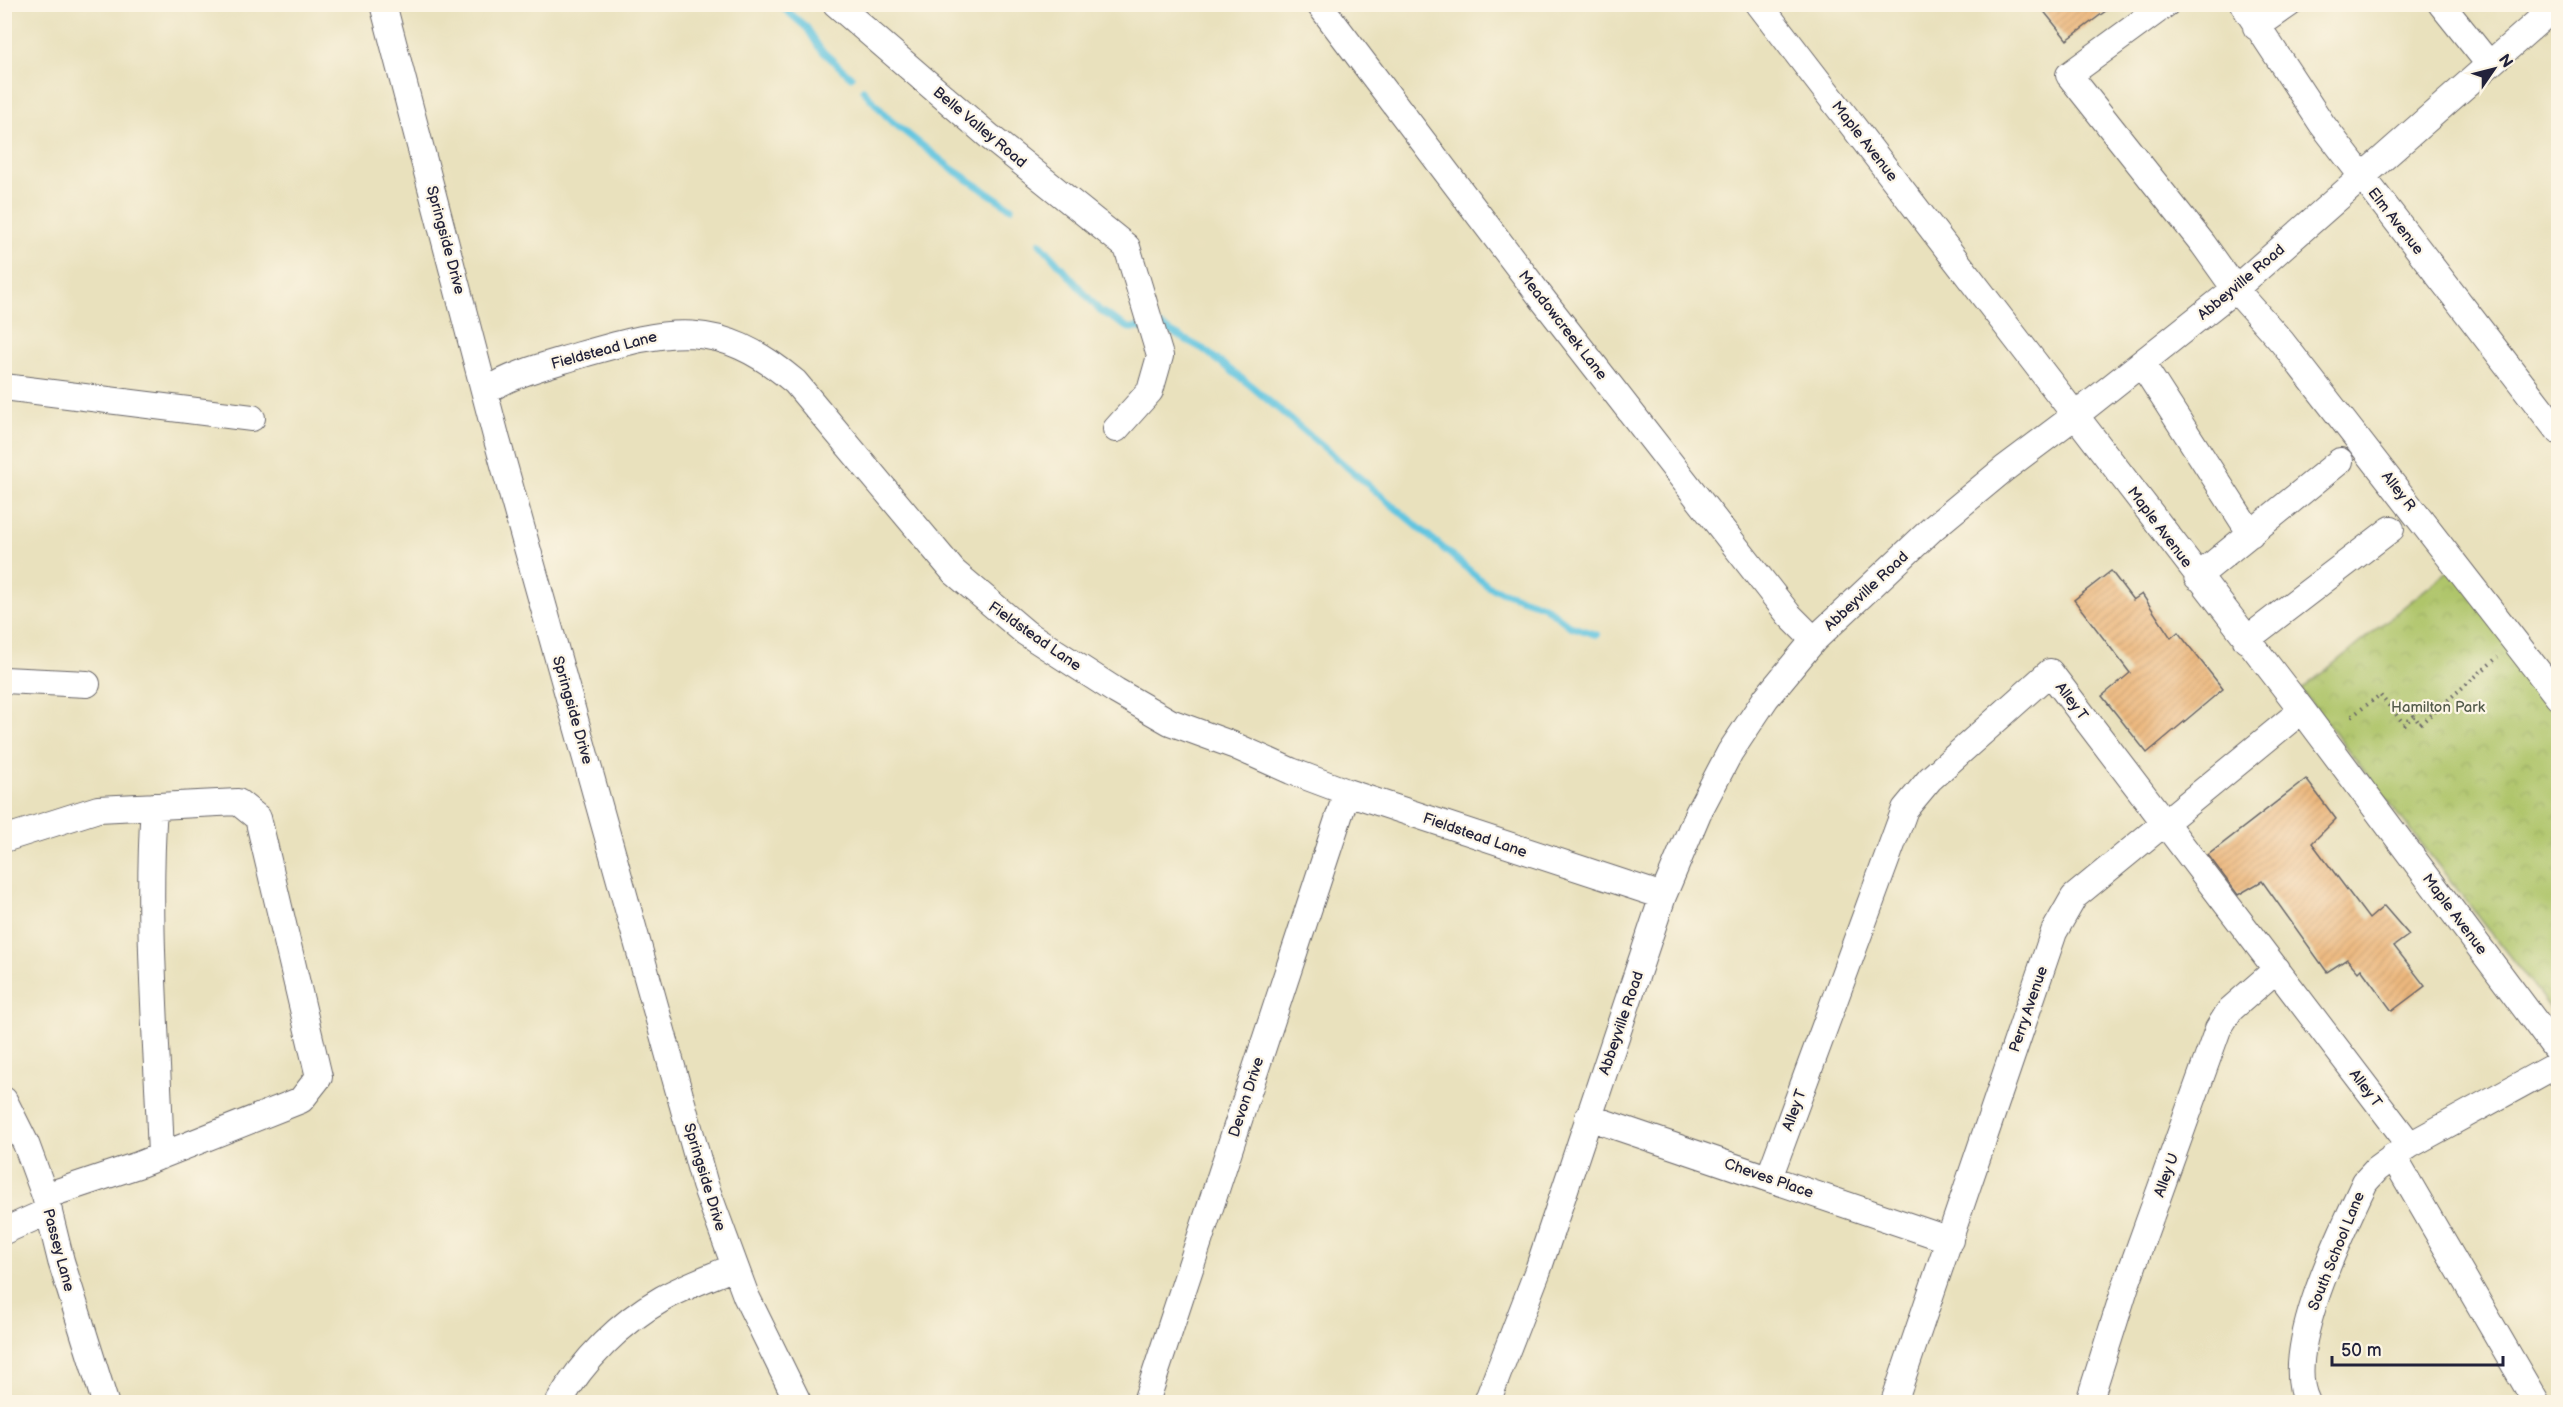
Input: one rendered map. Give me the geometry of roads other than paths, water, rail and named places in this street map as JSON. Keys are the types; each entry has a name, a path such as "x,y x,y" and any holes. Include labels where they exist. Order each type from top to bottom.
{"street":[{"name":"Springside Drive","path":"383,4 486,391 702,1173 734,1267 778,1366 798,1402"},
{"name":"Belle Valley Road","path":"836,4 982,129 1127,247 1160,356 1150,391 1116,429"},
{"name":"Meadowcreek Lane","path":"1319,4 1566,329 1789,615 1814,640"},
{"name":"Maple Avenue","path":"1759,4 2302,710 2559,1052"},
{"name":"Alley R","path":"2166,4 2069,75 2203,244 2235,289 2282,342 2559,697"},
{"name":"Elm Avenue","path":"2243,4 2322,124 2559,431"},
{"path":"2256,27 2289,4"},
{"path":"2441,4 2489,64"},
{"name":"Abbeyville Road","path":"1487,1402 1538,1270 1664,897 1698,813 1730,752 1766,698 1814,640 1933,528 2004,469 2142,364 2235,289 2558,4"},
{"name":"Fieldstead Lane","path":"486,391 528,370 652,336 694,334 720,339 749,349 771,362 795,382 954,572 1026,633 1116,691 1170,722 1233,745 1291,771 1347,792 1664,897"},
{"path":"2142,364 2251,534"},
{"path":"4,387 252,418"},
{"path":"2198,576 2340,461"},
{"path":"2246,640 2391,529"},
{"name":"Alley T","path":"1769,1178 1905,809 1929,779 2050,672 2277,969 2401,1150 2536,1402"},
{"path":"4,680 87,684"},
{"name":"Perry Avenue","path":"1894,1402 2054,932 2074,897 2302,710"},
{"name":"Devon Drive","path":"1146,1402 1347,792"},
{"path":"4,839 98,809 238,802 258,818 319,1077 301,1100 47,1204 4,1231"},
{"path":"154,806 150,865 150,950 161,1156"},
{"name":"Alley U","path":"2089,1402 2126,1285 2218,1029 2230,1010 2277,969"},
{"name":"South School Lane","path":"2307,1402 2302,1394 2299,1376 2300,1356 2309,1315 2365,1182 2401,1150 2559,1064"},
{"name":"Passey Lane","path":"4,1101 26,1144 47,1204 61,1261 105,1402"},
{"name":"Cheves Place","path":"1588,1117 1950,1240"},
{"path":"559,1402 586,1363 616,1332 664,1298 734,1267"}],"waterway":[{"path":"779,4 807,28 820,49 851,77"},
{"path":"863,90 890,120 952,169 1011,208"},
{"path":"1040,243 1100,311 1129,328 1143,328"},
{"path":"1162,327 1203,349 1250,385 1489,587 1544,606 1570,626 1597,635"}],"park label":[{"name":"Hamilton Park","path":"2438,707"}]}
